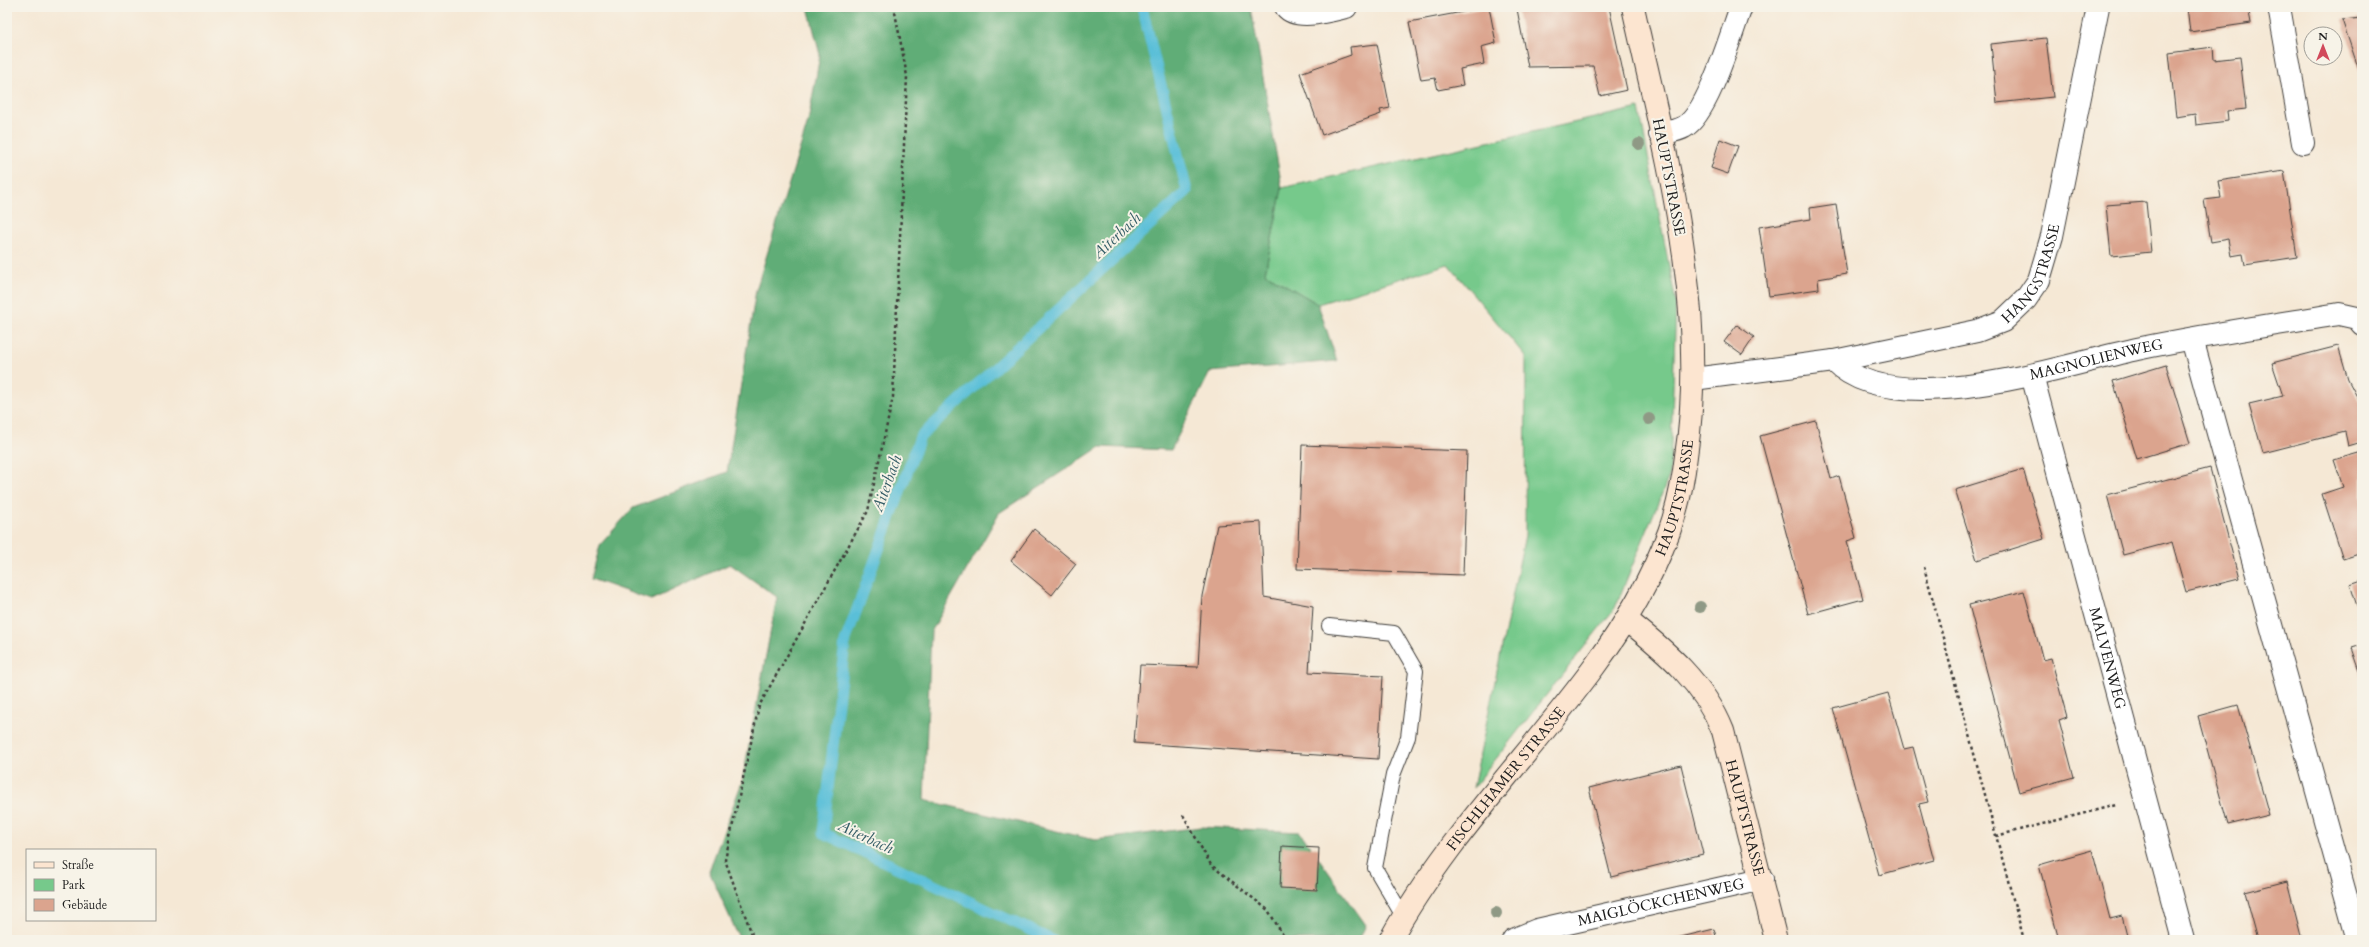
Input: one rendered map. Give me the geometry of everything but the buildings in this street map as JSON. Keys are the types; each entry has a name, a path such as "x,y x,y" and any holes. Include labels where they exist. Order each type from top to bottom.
{"main road":[{"name":"HAUPTSTRASSE","path":"1633,7 1682,243 1691,313 1693,379 1692,418 1682,487 1667,537 1648,581 1627,620 1656,643 1681,667 1704,693 1715,712 1723,731 1762,879 1776,940"},
{"name":"FISCHLHAMER STRASSE","path":"1390,940 1403,916 1450,850 1594,667 1627,620"}],"street":[{"path":"1286,7 1299,14 1319,13 1346,7"},
{"path":"1660,134 1684,127 1697,114 1710,91 1741,7"},
{"name":"HANGSTRASSE","path":"1693,379 1834,360 1978,331 2003,321 2026,299 2039,280 2052,236 2098,7"},
{"path":"2279,7 2303,143"},
{"name":"MAGNOLIENWEG","path":"1834,360 1845,371 1862,380 1929,388 1982,385 2032,375 2136,349 2192,338 2339,314 2357,318 2362,324"},
{"path":"2192,338 2358,940"},
{"name":"MALVENWEG","path":"2032,375 2183,940"},
{"name":"MAIGLÖCKCHENWEG","path":"1513,940 1537,930 1762,879"}],"lane":[{"path":"1329,626 1394,633 1416,671 1408,737 1393,775 1375,868 1403,916"}],"path":[{"path":"754,940 725,860 759,706 868,511 893,397 907,76 894,7"},
{"path":"1924,567 2024,940"},
{"path":"1996,836 2089,812"},
{"path":"1182,815 1211,864 1268,910 1286,940"}],"green space":[{"path":"808,7 1251,7 1282,188 1265,273 1318,304 1337,361 1210,372 1171,450 1100,447 999,513 931,632 924,800 1095,840 1201,827 1300,832 1366,925 1359,940 740,940 709,871 742,782 777,597 730,564 651,600 591,579 600,545 633,508 727,472 756,290 808,122 820,55"},
{"path":"1639,108 1676,303 1670,474 1615,608 1473,788 1525,535 1526,357 1448,264 1318,304 1265,273 1282,188"}],"waterway":[{"name":"Aiterbach","path":"1052,940 823,833 845,642 920,437 1187,191 1142,7"}]}
